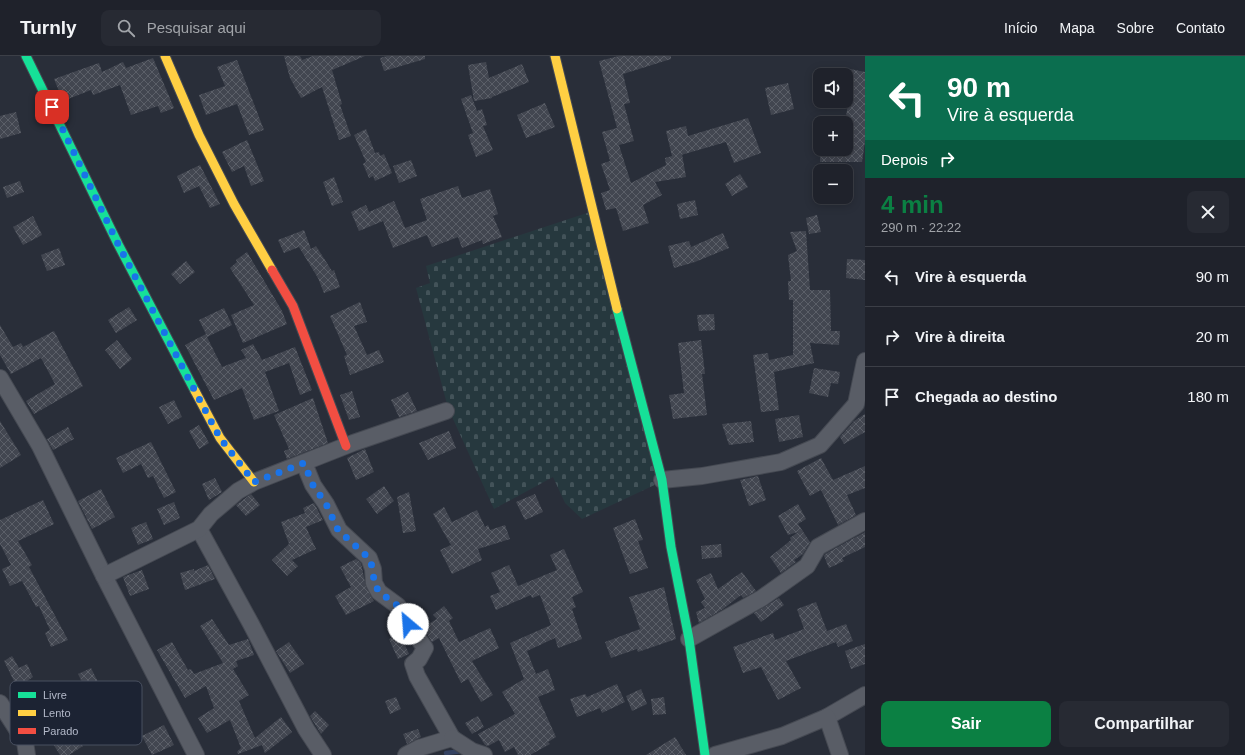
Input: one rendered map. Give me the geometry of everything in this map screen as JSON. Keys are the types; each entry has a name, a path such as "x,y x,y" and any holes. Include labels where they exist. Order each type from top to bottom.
{"street":[{"path":"26,56 118,244 197,396 220,438 254,482"},
{"path":"165,56 176,85 202,142 234,204 293,306 346,446"},
{"path":"555,56 617,310 662,480 671,547 689,639 705,755"},
{"path":"662,480 702,476 781,462 820,445 860,401 865,361"},
{"path":"0,378 40,446 104,576 196,755"},
{"path":"104,576 199,529 211,514 238,491 254,482 346,446 446,411"},
{"path":"304,463 313,485 326,504 338,530 369,558 373,569 374,583 379,592 398,606 408,624 425,648 419,659 413,664 417,676 452,738 472,751 484,755"},
{"path":"689,639 762,598 807,566 818,547 865,521"},
{"path":"199,529 306,729 322,755"},
{"path":"715,755 782,736 827,718 865,695"},
{"path":"0,703 10,719"},
{"path":"827,718 840,755"},
{"path":"406,755 419,748 452,738"},
{"path":"25,745 27,755"}],"green space":[{"path":"590,212 661,482 582,519 565,503 553,477 494,509 448,408 416,288 430,283 426,266"}],"building":[{"path":"284,56 300,56 302,60 313,56 365,56 332,70 342,104 340,105 351,136 339,140 322,87 301,98 290,78"},
{"path":"387,56 425,56 425,59 384,71 380,58"},
{"path":"619,56 671,56 671,59 623,74 630,103 624,104 634,141 619,145 631,183 666,165 665,158 672,156 666,131 686,126 688,136 748,118 761,153 734,163 726,142 682,155 686,177 655,182 662,195 643,205 649,223 623,231 616,208 606,210 601,193 610,190 601,164 610,161 602,132 617,128 599,61"},
{"path":"153,58 174,108 161,113 158,106 131,115 120,85 93,95 91,90 63,101 54,79 99,63 102,72 123,62 126,68"},
{"path":"237,60 264,130 249,135 237,104 206,115 199,95 225,86 217,67"},
{"path":"486,62 489,78 522,64 529,82 492,98 474,101 468,65"},
{"path":"853,70 865,72 865,141 862,162 820,162 820,156 853,156 853,116 846,116 847,108 853,108"},
{"path":"788,83 794,109 771,115 765,88"},
{"path":"471,95 477,111 482,109 487,125 483,126 493,150 476,157 468,135 473,133 461,99"},
{"path":"545,103 555,127 526,138 517,115"},
{"path":"16,112 21,133 0,139 0,116"},
{"path":"366,129 375,153 379,152 380,156 384,154 392,173 375,181 373,176 369,178 363,164 366,162 354,135"},
{"path":"247,140 264,181 251,186 244,166 232,172 222,152"},
{"path":"411,160 417,176 399,183 393,166"},
{"path":"200,165 220,204 210,208 199,186 184,193 177,176"},
{"path":"740,174 748,187 732,196 725,184"},
{"path":"334,177 343,202 332,206 323,182"},
{"path":"20,181 24,192 7,198 3,187"},
{"path":"458,186 462,198 490,189 498,214 493,216 502,237 483,244 482,240 462,248 458,237 432,247 427,235 393,248 383,221 359,231 351,212 366,205 369,212 394,201 405,228 427,220 420,199"},
{"path":"695,200 698,215 680,219 677,204"},
{"path":"817,215 821,232 809,234 806,218"},
{"path":"33,216 42,235 23,245 13,227"},
{"path":"304,230 311,249 316,246 332,271 334,270 340,287 324,293 318,278 299,247 284,253 278,240"},
{"path":"806,231 810,290 830,290 831,331 840,331 839,345 810,343 814,363 774,372 779,410 761,412 753,355 768,353 769,360 793,355 793,300 789,300 788,281 791,281 788,255 797,251 790,232"},
{"path":"723,233 729,248 695,262 674,268 668,246 689,241 691,247"},
{"path":"59,248 65,265 47,271 41,255"},
{"path":"247,252 282,311 287,324 243,343 231,315 254,305 230,268 237,262 236,260"},
{"path":"847,259 865,260 865,280 846,278"},
{"path":"186,261 195,272 180,284 171,274"},
{"path":"360,302 367,322 354,326 367,355 379,350 384,362 350,375 344,356 347,355 330,316"},
{"path":"129,307 137,320 116,333 108,320"},
{"path":"224,308 232,325 207,337 222,367 246,358 241,350 253,344 262,360 295,347 312,390 300,395 289,363 265,372 279,411 254,420 242,388 214,400 185,345 206,334 199,320"},
{"path":"714,314 715,330 699,331 697,315"},
{"path":"0,325 13,347 21,343 23,347 54,331 83,386 34,414 26,401 55,384 41,358 11,374 0,355"},
{"path":"117,340 132,359 120,369 105,350"},
{"path":"701,340 705,374 702,374 707,415 673,419 669,395 684,393 678,343"},
{"path":"814,368 840,372 838,384 831,383 828,397 809,393"},
{"path":"352,391 360,417 349,420 340,395"},
{"path":"408,392 417,411 399,417 391,400"},
{"path":"313,398 328,443 287,459 284,451 289,449 274,415"},
{"path":"174,400 182,417 168,424 159,407"},
{"path":"865,414 865,432 844,444 840,437 854,421"},
{"path":"799,415 803,437 779,442 775,419"},
{"path":"0,421 21,455 0,468"},
{"path":"751,421 754,442 729,445 722,424"},
{"path":"199,425 209,443 199,449 189,431"},
{"path":"68,427 74,439 53,450 47,439"},
{"path":"449,431 456,448 428,460 419,443"},
{"path":"151,442 176,492 164,498 153,476 148,478 141,464 123,473 116,458"},
{"path":"365,449 374,472 356,480 347,458"},
{"path":"821,458 833,480 865,466 865,488 847,495 856,515 838,525 821,490 810,496 797,471"},
{"path":"758,476 766,500 749,506 740,480"},
{"path":"215,478 222,492 209,500 202,484"},
{"path":"384,486 394,501 377,514 366,499"},
{"path":"101,489 115,517 92,529 78,501"},
{"path":"409,492 416,531 403,533 397,497"},
{"path":"251,494 260,505 246,516 236,505"},
{"path":"535,494 543,512 525,520 516,502"},
{"path":"43,500 54,524 18,541 32,565 29,567 68,640 51,647 45,633 50,630 39,606 36,607 22,581 10,586 2,569 11,565 0,544 0,520"},
{"path":"174,502 180,518 164,525 157,509"},
{"path":"314,503 323,520 306,527 316,549 292,560 298,566 287,576 272,560 289,544 281,522 305,513 303,508"},
{"path":"798,504 806,519 798,524 810,542 803,554 794,560 796,562 781,573 770,557 791,540 790,538 798,532 788,535 778,516"},
{"path":"444,507 452,522 477,510 485,527 488,525 490,530 505,525 510,539 478,549 482,560 452,574 440,550 451,545 433,514"},
{"path":"635,519 643,540 638,541 648,568 630,574 613,528"},
{"path":"146,522 153,539 138,545 131,528"},
{"path":"865,532 865,547 842,558 844,561 829,568 824,556 825,554"},
{"path":"721,544 722,557 702,559 701,546"},
{"path":"564,549 583,592 572,597 576,607 572,609 582,639 558,648 555,638 527,651 536,674 548,669 555,690 538,697 556,737 548,742 550,744 530,755 518,755 514,747 505,752 499,740 488,746 485,745 478,734 515,714 502,692 524,679 510,643 551,625 540,595 532,598 531,595 496,610 490,596 500,592 491,573 509,565 518,586 557,570 550,555"},
{"path":"356,559 361,563 366,587 374,601 346,615 335,596 351,587 340,567"},
{"path":"208,565 215,579 185,590 180,573 194,569 194,571"},
{"path":"142,570 149,589 130,596 123,577"},
{"path":"742,572 756,591 743,598 741,595 723,609 699,623 696,612 705,608 701,602 705,599 696,580 711,573 718,589"},
{"path":"664,587 676,639 638,652 637,649 611,658 605,642 640,629 629,597"},
{"path":"779,598 784,605 761,622 754,613"},
{"path":"816,602 827,631 846,624 853,641 838,647 836,642 786,661 801,688 778,700 761,667 743,673 733,647 773,633 775,640 804,629 797,609"},
{"path":"444,606 453,618 449,621 459,642 490,628 499,648 472,661 493,695 481,702 468,679 461,683 439,638 432,642 423,627 437,619 433,615"},
{"path":"212,619 229,645 248,639 254,655 236,661 238,666 233,669 249,695 239,701 255,738 281,717 292,732 265,753 262,745 238,754 237,752 241,748 230,720 207,733 198,718 214,708 206,686 185,698 157,650 172,642 188,670 191,669 194,674 223,663 200,626"},
{"path":"400,634 409,654 398,659 389,639"},
{"path":"289,642 304,664 290,673 276,651"},
{"path":"865,644 865,664 851,669 845,651"},
{"path":"12,656 19,668 27,664 33,677 27,681 14,681 4,661"},
{"path":"91,668 98,681 82,681 78,674"},
{"path":"617,684 625,702 602,713 600,708 577,717 570,699 585,694 587,697"},
{"path":"641,689 647,704 632,711 626,696"},
{"path":"396,697 401,709 390,714 385,701"},
{"path":"664,697 666,714 653,715 651,699"},
{"path":"315,711 329,725 321,734 310,716"},
{"path":"478,716 484,727 472,734 465,723"},
{"path":"164,725 174,745 152,755 142,736"},
{"path":"418,729 421,737 407,744 403,734"},
{"path":"675,737 686,755 646,755"},
{"path":"54,745 83,746 69,755 60,755"}],"waterway":[{"path":"446,753 463,751"}],"traffic: fast":[{"path":"26,56 118,244 195,391"},
{"path":"617,309 662,480 671,547 689,639 705,755"}],"traffic: slow":[{"path":"165,56 199,135 234,204 272,270"},
{"path":"555,56 617,309"},
{"path":"195,391 220,438 254,482"}],"traffic: jam":[{"path":"272,270 293,306 346,446"}],"route":[{"path":"52,107 118,244 220,438 254,482 304,463 313,485 326,504 338,530 369,558 373,569 374,583 379,592 389,597 398,606 404,614 408,624"}]}
